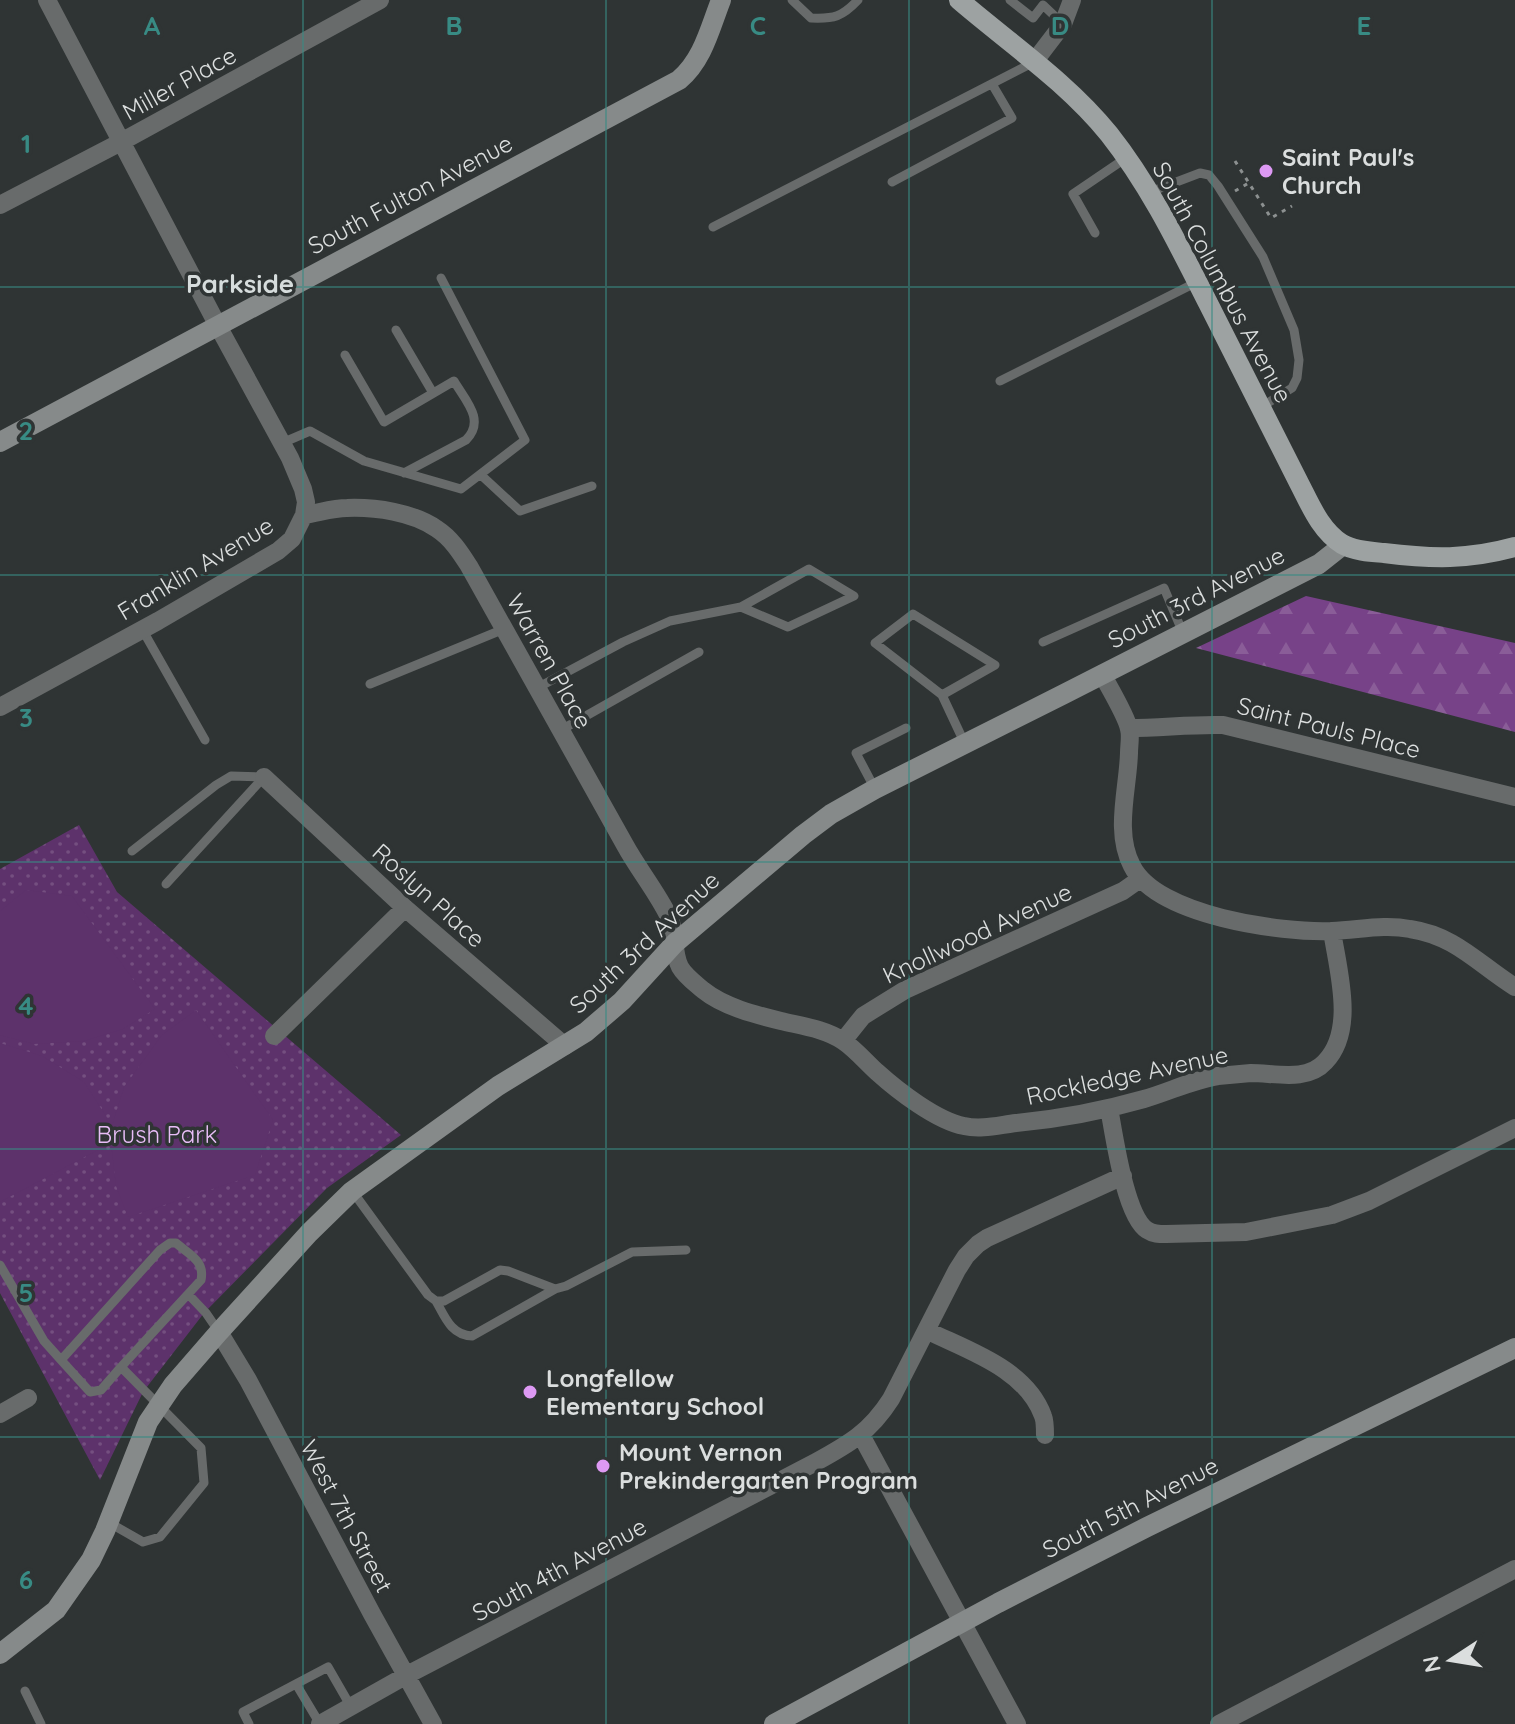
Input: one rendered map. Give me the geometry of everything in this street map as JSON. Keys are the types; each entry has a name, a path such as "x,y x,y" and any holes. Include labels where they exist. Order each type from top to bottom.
{"main road":[{"name":"South Columbus Avenue","path":"959,0 1057,81 1091,114 1150,192 1319,520 1343,545"},
{"path":"1343,545 1425,558 1483,555 1515,547"}],"street":[{"name":"Franklin Avenue","path":"0,707 278,551 292,539 304,515 306,502 282,443 47,0"},
{"name":"Miller Place","path":"0,205 380,0"},
{"name":"South Fulton Avenue","path":"0,442 679,80 696,61 721,0"},
{"path":"1034,62 1063,24 1072,0"},
{"name":"Warren Place","path":"304,515 345,508 395,513 419,519 436,528 453,543 669,918 675,943"},
{"name":"South 3rd Avenue","path":"0,1654 56,1610 91,1560 148,1422 173,1385 309,1233 352,1191 498,1086 586,1032 622,1001 675,943 831,814 1319,564 1343,545"},
{"path":"1102,674 1129,728 1123,839 1130,863 1140,879 1156,893 1197,911 1287,930 1332,931 1387,926 1412,929 1455,943 1515,987"},
{"name":"Saint Pauls Place","path":"1129,728 1223,725 1515,797"},
{"name":"Roslyn Place","path":"264,777 405,908 565,1046"},
{"name":"Knollwood Avenue","path":"843,1041 863,1016 905,990 1123,891 1140,879"},
{"path":"274,1036 405,908"},
{"name":"Rockledge Avenue","path":"675,943 681,970 706,992 725,1003 810,1027 843,1041 880,1075 937,1117 973,1128 1052,1119 1109,1108 1216,1077 1315,1071 1334,1051 1343,1019 1332,931"},
{"path":"1109,1108 1123,1176 1138,1221 1154,1233 1176,1235 1246,1232 1332,1215 1369,1201 1515,1128"},
{"name":"South 4th Avenue","path":"320,1724 407,1675 816,1462 861,1435 891,1399 957,1270 978,1244 1000,1231 1123,1176"},
{"path":"928,1331 995,1364 1026,1387 1043,1416 1045,1435"},
{"name":"West 7th Street","path":"219,1332 248,1380 433,1724"},
{"name":"South 5th Avenue","path":"774,1724 1147,1527 1515,1348"},
{"path":"0,1414 28,1398"},
{"path":"861,1435 1017,1724"},
{"path":"1219,1724 1515,1569"}],"lane":[{"path":"792,0 811,18 830,19 846,13 858,0"},
{"path":"1010,0 1033,18 1045,3 1063,24"},
{"path":"713,227 1034,62"},
{"path":"892,182 1012,118 992,84"},
{"path":"1095,233 1073,194 1126,158"},
{"path":"1150,192 1200,173 1209,175 1263,257 1294,330 1299,360 1297,378 1292,388 1261,407"},
{"path":"282,443 310,431 364,461 461,489 525,440 441,278"},
{"path":"1000,381 1197,282"},
{"path":"396,330 433,393"},
{"path":"345,355 384,422 454,381 473,412 473,433 466,440 404,473"},
{"path":"481,475 520,511 592,486"},
{"path":"537,688 670,621 741,607 809,569 854,596 788,627 741,607"},
{"path":"1043,642 1164,588 1183,633"},
{"path":"942,695 995,665 913,614 875,643 942,695 965,744"},
{"path":"142,629 205,740"},
{"path":"370,684 504,629"},
{"path":"561,730 699,652"},
{"path":"875,789 856,753 906,728"},
{"path":"132,851 231,776 264,777"},
{"path":"166,884 264,777"},
{"path":"352,1191 428,1295 436,1301 453,1330 461,1336 472,1336 555,1289 632,1252 686,1250"},
{"path":"0,1265 44,1341 61,1360 90,1392 101,1390 201,1280 201,1264 176,1243 170,1243 160,1250 61,1360"},
{"path":"436,1301 444,1301 500,1270 555,1289"},
{"path":"188,1294 219,1332"},
{"path":"108,1522 143,1542 160,1537 204,1483 201,1448 121,1367"},
{"path":"249,1724 243,1712 328,1667 351,1707"},
{"path":"296,1684 320,1724"},
{"path":"25,1691 41,1724"}],"path":[{"path":"1235,161 1271,218 1292,206"},
{"path":"1225,197 1251,182"}],"green space":[{"path":"1306,596 1515,643 1515,732 1196,648"},
{"name":"Brush Park","path":"79,825 117,892 401,1135 327,1188 204,1313 143,1392 100,1480 0,1293 0,869"},
{"path":"26,890 72,896 155,1009 123,1029 84,1041 34,1044 0,1035 0,911"},
{"path":"196,1010 273,1120 255,1175 128,1217 116,1186 111,1143 0,1202 0,1043 42,1056 84,1082 106,1116 110,1132 124,1087 162,1035"}],"place":[{"name":"Saint Paul's Church","path":"1266,171"},
{"name":"Longfellow Elementary School","path":"530,1392"},
{"name":"Mount Vernon Prekindergarten Program","path":"603,1466"}],"district":[{"name":"Parkside","path":"240,283"}]}
